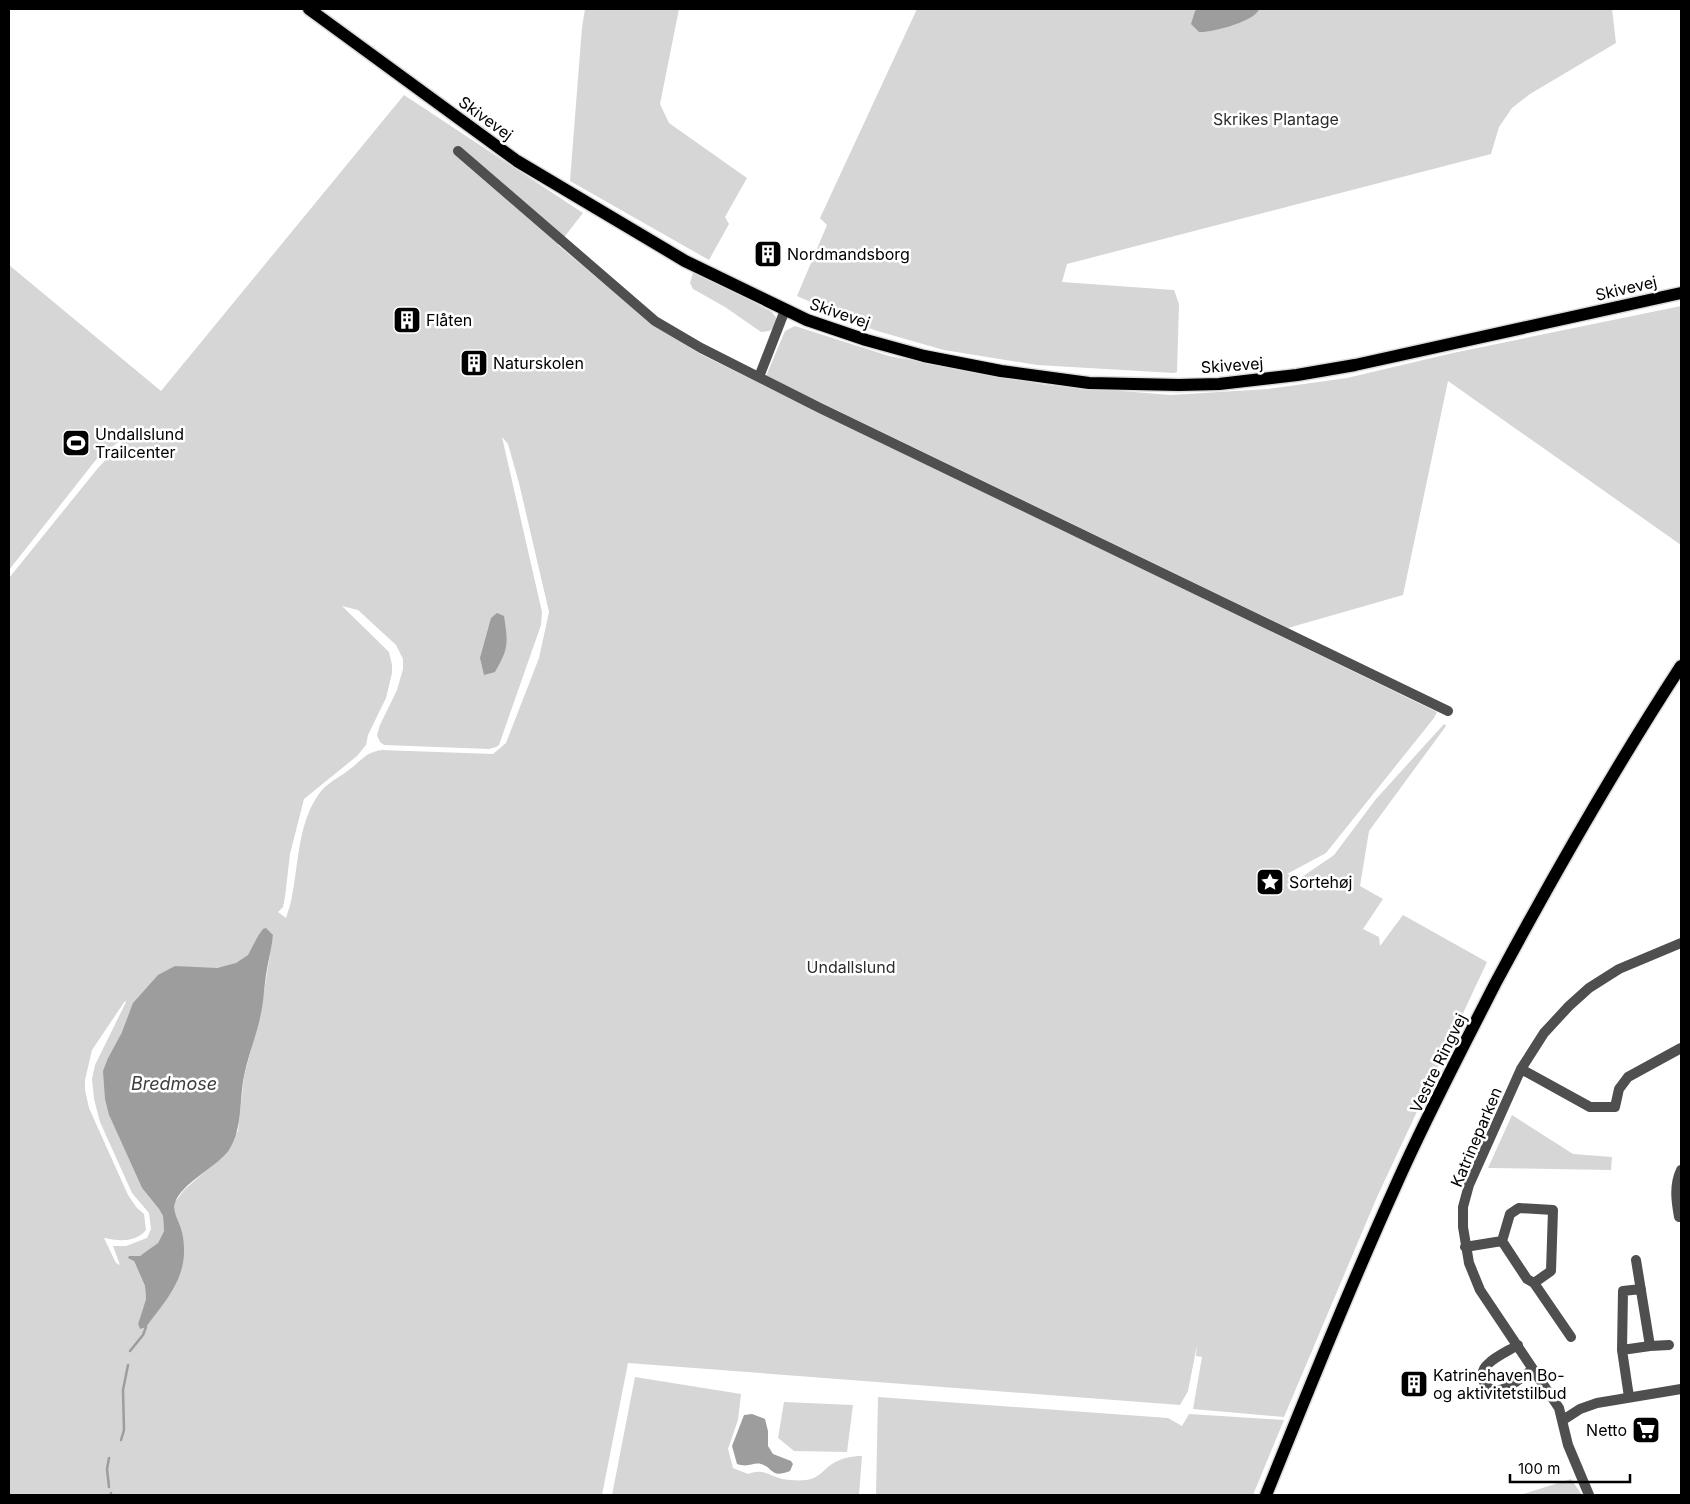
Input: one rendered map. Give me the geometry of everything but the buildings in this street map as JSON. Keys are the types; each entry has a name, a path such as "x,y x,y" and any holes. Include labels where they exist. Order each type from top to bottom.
{"main road":[{"name":"Skivevej","path":"309,9 517,160 685,260 807,320 885,346 924,356 1000,371 1089,382 1179,385 1257,380 1326,371 1681,293"},
{"name":"Vestre Ringvej","path":"1266,1495 1343,1305 1397,1183 1461,1050 1542,897 1598,799 1681,666"}],"street":[{"path":"458,151 655,321 701,348 820,408 1448,711"},
{"name":"Skivevej","path":"759,376 785,310"},
{"name":"Katrineparken","path":"1589,1495 1568,1445 1559,1408 1518,1344 1480,1290 1465,1247 1462,1228 1463,1208 1469,1185 1521,1070 1544,1033 1568,1006 1589,988 1618,970 1681,943"},
{"path":"1521,1070 1590,1107 1615,1106 1619,1089 1628,1077 1681,1048"},
{"path":"1679,1217 1676,1191 1681,1170"},
{"path":"1534,1283 1551,1270 1553,1210 1519,1208 1510,1214 1502,1240 1527,1279 1534,1283 1571,1337"},
{"path":"1465,1247 1502,1240"},
{"path":"1636,1260 1650,1346"},
{"path":"1629,1397 1622,1350 1623,1291 1641,1289"},
{"path":"1518,1344 1487,1364 1482,1376 1487,1387 1493,1390 1505,1388 1534,1369"},
{"path":"1622,1350 1650,1346 1669,1346"},
{"path":"1563,1420 1580,1409 1597,1403 1681,1389"}],"green space":[{"path":"585,9 679,9 660,104 669,123 747,178 725,217 729,224 709,260 570,181"},
{"name":"Skrikes Plantage","path":"917,9 1612,9 1616,43 1530,94 1512,108 1499,127 1491,154 1067,264 1062,282 1174,290 1179,304 1177,372 1174,373 1037,365 944,350 874,330 797,296 827,225 820,218"},
{"name":"Undallslund","path":"404,95 583,213 558,245 652,324 702,355 1437,712 1326,853 1287,874 1299,879 1334,855 1376,799 1444,724 1446,726 1369,831 1360,886 1383,899 1363,929 1379,937 1380,946 1403,915 1487,962 1377,1197 1284,1417 1193,1409 1202,1357 1196,1356 1197,1345 1188,1391 1180,1405 628,1363 602,1495 9,1495 9,578 98,468 130,434 99,456 9,570 9,265 161,391","holes":["502,437 508,444 519,483 549,612 539,658 506,743 493,754 377,751 364,757 329,784 314,801 308,814 301,841 292,899 286,918 278,912 283,907 290,854 304,799 357,756 366,745 368,735 386,698 392,673 389,652 342,606 358,610 396,645 403,659 403,669 397,690 377,735 380,742 384,745 489,749 499,745 541,625 542,612","273,935 260,1017 244,1076 238,1131 218,1160 184,1190 175,1202 174,1211 182,1231 140,1329 138,1324 146,1299 145,1286 133,1259 146,1253 158,1243 164,1231 163,1216 142,1188 109,1115 108,1058 122,1032 175,966 212,968 231,965 249,954 258,936","125,1001 95,1065 92,1079 94,1099 100,1122 132,1193 149,1213 151,1229 147,1238 126,1246 113,1246 120,1265 116,1263 104,1238 126,1240 137,1237 146,1230 144,1214 128,1195 89,1108 85,1080 92,1050"]},
{"path":"693,273 698,273 772,312 777,319 775,327 769,331 761,332 725,307 693,289 690,283"},
{"path":"1681,306 1681,545 1448,381 1403,595 1288,628 766,376 785,331 795,326 889,356 1046,385 1171,395 1268,389 1347,378 1453,353"},
{"path":"1512,1115 1573,1154 1612,1157 1611,1170 1488,1168"},
{"path":"635,1377 741,1394 738,1420 728,1449 733,1468 748,1474 762,1472 782,1479 806,1480 817,1476 839,1460 862,1456 859,1495 612,1495"},
{"path":"878,1397 1168,1418 1182,1426 1189,1414 1284,1420 1253,1495 876,1495"},
{"path":"784,1402 853,1405 847,1452 794,1451 778,1438"},
{"path":"1571,1479 1582,1495 1520,1495"}],"water":[{"path":"1198,9 1259,9 1250,18 1242,22 1199,32 1191,24 1195,11"},
{"path":"497,613 504,616 507,639 505,651 495,672 484,675 480,658 491,618"},
{"name":"Bredmose","path":"266,928 273,935 273,939 261,1012 242,1085 237,1133 229,1150 184,1189 175,1203 175,1214 182,1232 184,1247 181,1272 163,1305 146,1327 140,1329 138,1324 146,1299 145,1286 134,1261 128,1258 129,1256 140,1256 158,1243 164,1231 163,1216 142,1188 109,1115 105,1099 103,1071 122,1032 133,1003 158,975 175,966 217,968 236,963 248,955 258,936"},
{"path":"752,1414 765,1419 768,1431 768,1446 773,1454 791,1461 793,1464 790,1471 779,1474 772,1472 765,1465 761,1464 737,1464 732,1446 744,1415"}],"waterway":[{"path":"130,1351 143,1335 146,1327"},
{"path":"121,1440 124,1430 123,1390 128,1365"},
{"path":"109,1458 107,1469 109,1487"}],"place":[{"name":"Nordmandsborg","path":"768,254"},
{"name":"Flåten","path":"407,320"},
{"name":"Naturskolen","path":"474,363"},
{"name":"Undallslund Trailcenter","path":"76,443"},
{"name":"Sortehøj","path":"1270,882"},
{"name":"Katrinehaven Bo- og aktivitetstilbud","path":"1414,1384"},
{"name":"Netto","path":"1646,1430"}]}
